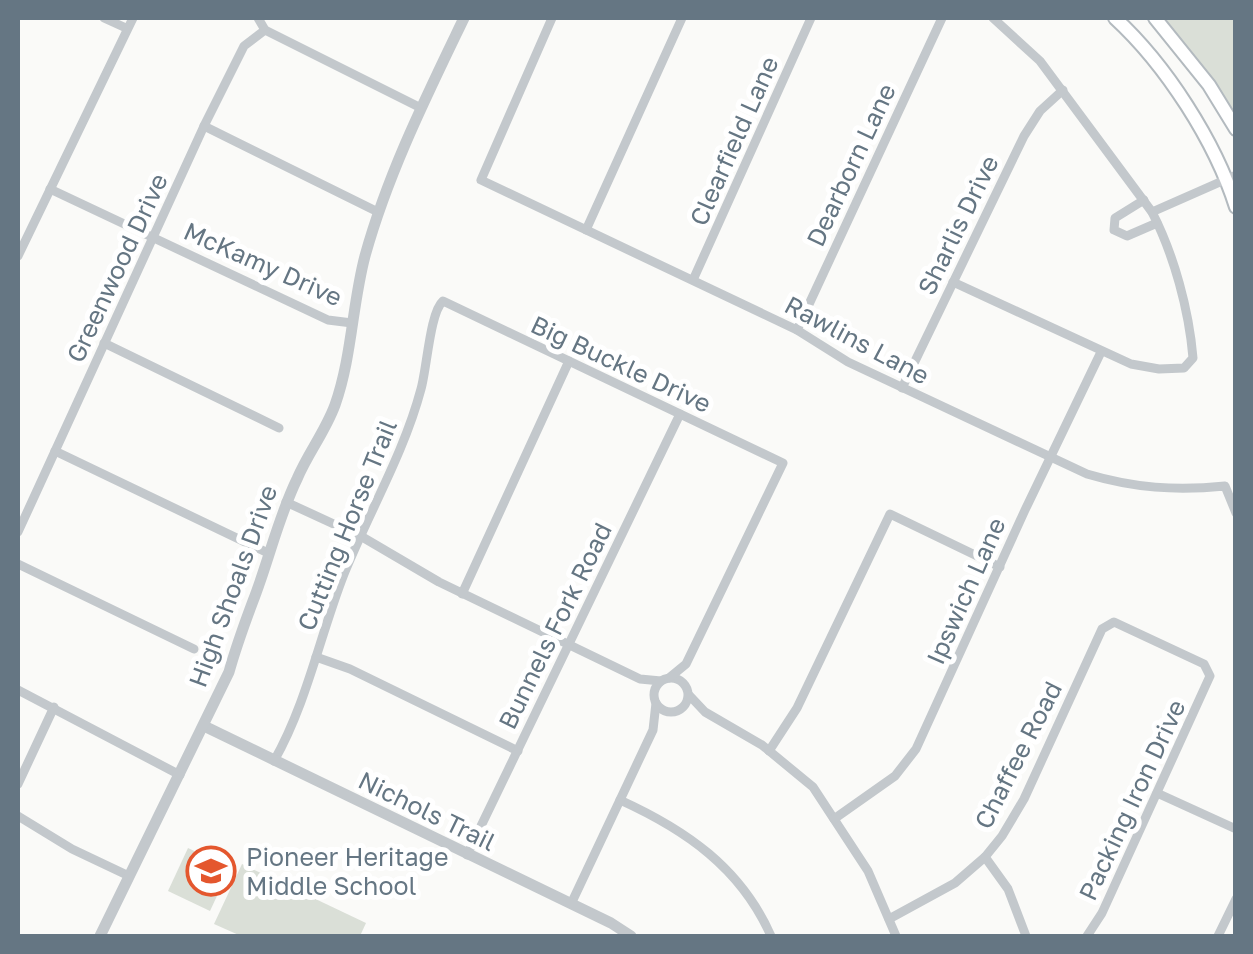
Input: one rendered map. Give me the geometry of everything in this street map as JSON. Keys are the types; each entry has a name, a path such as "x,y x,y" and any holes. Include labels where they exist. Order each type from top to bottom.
{"main road":[{"path":"1116,18 1143,45 1181,98 1230,177 1236,207"},
{"path":"1154,18 1209,85 1236,130"}],"street":[{"path":"104,18 126,28"},
{"path":"18,256 132,18"},
{"path":"258,18 265,30 421,108"},
{"name":"High Shoals Drive","path":"100,936 229,672 286,502 320,442 335,405 347,366 364,260 378,212 464,18"},
{"name":"Rawlins Lane","path":"550,18 481,180 797,330 834,354 1050,458 1126,486 1183,490 1225,486 1236,513"},
{"path":"586,230 682,18"},
{"name":"Clearfield Lane","path":"693,280 811,18"},
{"name":"Dearborn Lane","path":"797,330 942,18"},
{"path":"952,282 1144,368 1184,368 1191,362 1184,305 1155,218 1064,90 1040,61 993,18"},
{"name":"Greenwood Drive","path":"18,532 204,126 244,46 265,30"},
{"name":"Sharlis Drive","path":"902,388 1024,136 1040,111 1064,90"},
{"path":"204,126 378,212"},
{"path":"1144,200 1115,218 1114,230 1127,236 1230,177"},
{"name":"McKamy Drive","path":"50,188 328,320 352,323"},
{"name":"Big Buckle Drive","path":"444,301 783,464 686,664"},
{"name":"Cutting Horse Trail","path":"274,761 298,710 360,536 412,420 428,364 435,311 444,301"},
{"path":"104,344 279,428"},
{"name":"Ipswich Lane","path":"834,819 891,779 911,758 1102,352"},
{"path":"462,594 569,362"},
{"name":"Bunnels Fork Road","path":"466,855 680,414"},
{"path":"55,451 268,553"},
{"path":"286,502 360,536 462,594 640,679 680,680 706,712 769,751 813,788 868,871 896,936"},
{"path":"769,751 797,708 890,514 1000,567"},
{"path":"18,564 194,649"},
{"name":"Packing Iron Drive","path":"1087,936 1102,914 1210,679 1210,670 1204,664 1111,622"},
{"name":"Chaffee Road","path":"889,919 942,892 985,857 1017,813 1102,628 1111,622"},
{"path":"316,657 350,669 518,751"},
{"path":"571,904 653,730 655,699 665,680 686,664"},
{"path":"653,730 677,711 688,692 686,664"},
{"path":"640,679 664,710 706,712"},
{"path":"18,690 180,774"},
{"path":"18,784 54,707"},
{"name":"Nichols Trail","path":"204,726 631,936"},
{"path":"1158,792 1236,830"},
{"path":"620,800 683,832 713,857 740,886 771,936"},
{"path":"18,816 72,849 129,876"},
{"path":"985,857 1008,889 1026,936"},
{"path":"1218,936 1236,899"}],"shaded area":[{"path":"1164,18 1235,18 1235,118 1232,112"},
{"path":"188,848 230,868 210,911 168,891"},
{"path":"242,864 366,923 360,936 241,936 214,924"}],"place":[{"name":"Pioneer Heritage Middle School","path":"211,871"}]}
